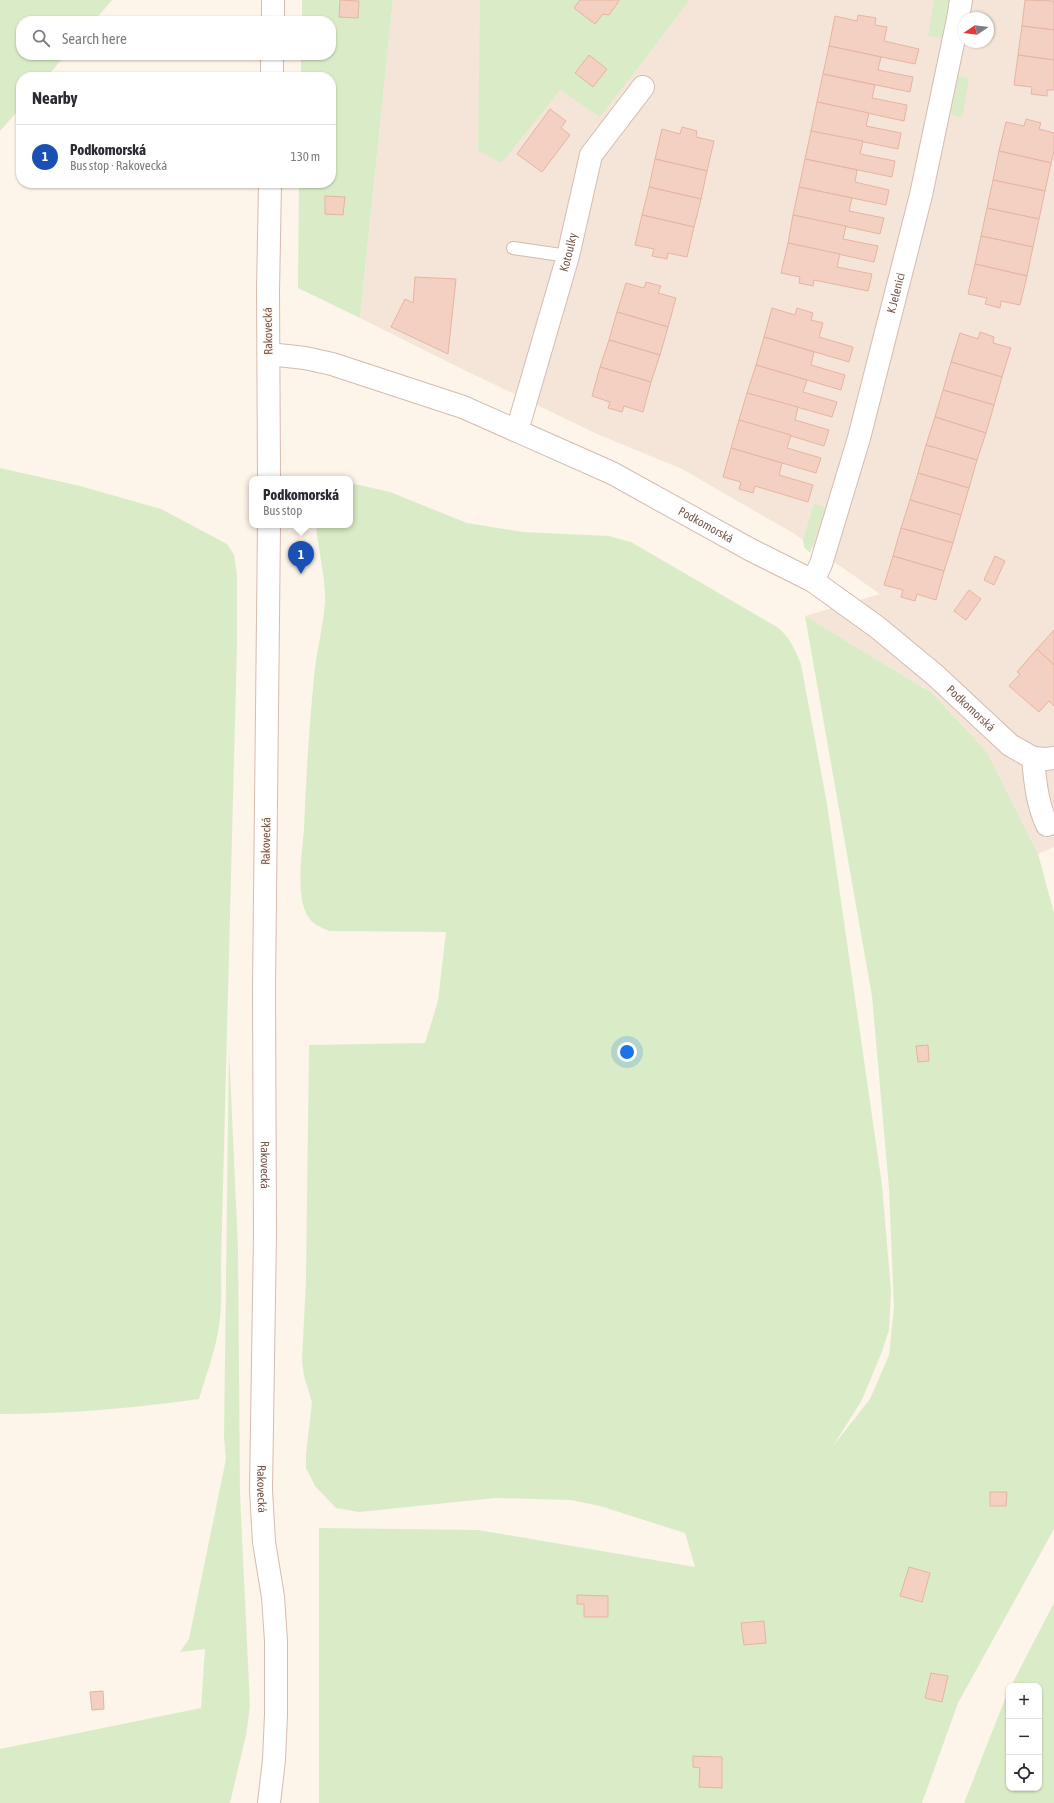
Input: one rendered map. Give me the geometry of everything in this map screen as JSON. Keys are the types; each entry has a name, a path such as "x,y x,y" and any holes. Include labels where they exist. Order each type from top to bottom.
{"street":[{"path":"272,16 273,0"},
{"name":"K Jelenici","path":"813,581 821,564 859,438 921,195 961,0"},
{"path":"272,60 272,72"},
{"name":"Kotoulky","path":"517,431 568,256 591,155 643,88"},
{"name":"Rakovecká","path":"268,476 270,188"},
{"name":"Podkomorská","path":"268,354 305,358 332,364 463,407 612,473 751,550 813,581 877,627 935,675 1010,745 1043,758 1036,794 1040,811 1046,825"},
{"name":"Rakovecká","path":"269,528 264,989 265,1233 261,1490 264,1542 274,1608 277,1678 274,1760 269,1803"}],"lane":[{"path":"513,248 568,256"}],"shaded area":[{"path":"393,0 480,0 480,76 502,163 560,89 600,116 690,0 1054,0 1054,847 1038,854 987,752 932,693 805,616 880,594 793,533 682,469 597,434 360,318"}],"green space":[{"path":"0,0 112,0 98,16 16,16 16,60 61,60 51,72 16,72 16,113 0,131"},
{"path":"302,0 393,0 360,318 298,288 299,188 336,188 336,72 301,72 301,60 336,60 336,16 302,16"},
{"path":"480,0 690,0 600,117 560,90 502,163 478,151"},
{"path":"934,0 953,0 943,38 928,36"},
{"path":"960,76 969,78 962,118 952,115 951,113 958,78"},
{"path":"0,468 80,486 161,509 227,544 234,555 237,575 237,644 221,1305 217,1339 199,1399 100,1410 0,1414"},
{"path":"353,484 390,492 467,523 523,532 609,536 631,542 777,627 794,648 801,664 827,804 882,1185 891,1291 889,1330 881,1354 862,1400 833,1446 870,1399 889,1355 894,1308 889,1188 872,996 805,616 932,693 987,752 1038,854 1054,913 1054,1529 958,1703 922,1803 319,1803 319,1528 478,1530 695,1567 685,1533 600,1506 571,1500 495,1498 359,1512 336,1508 315,1486 306,1468 306,1454 312,1402 304,1376 302,1360 306,1280 309,1045 425,1043 438,1001 446,932 329,931 316,925 310,920 303,904 300,872 309,735 315,669 325,603 324,584 316,528 353,528"},
{"path":"814,504 826,507 810,553 804,547 803,540"},
{"path":"229,1048 238,1249 240,1494 250,1706 246,1735 230,1803 0,1803 0,1749 201,1708 205,1649 180,1652 189,1639 226,1459 224,1437"},
{"path":"1054,1603 1054,1803 964,1803 1006,1697 1006,1791 1042,1791 1042,1683 1013,1683"}],"building":[{"path":"340,0 359,1 358,18 339,17"},
{"path":"580,0 619,1 609,15 603,14 595,24 574,8"},
{"path":"1025,0 1054,1 1054,30 1022,26"},
{"path":"858,15 876,18 875,25 887,27 884,41 919,49 915,64 829,46 835,16 857,21"},
{"path":"1022,26 1054,30 1054,60 1018,55"},
{"path":"829,46 881,57 878,70 913,77 910,92 823,74"},
{"path":"589,55 607,69 593,87 575,73"},
{"path":"1018,55 1054,60 1054,90 1047,90 1047,96 1031,94 1032,87 1014,85"},
{"path":"823,74 875,85 872,98 907,105 904,121 817,102"},
{"path":"817,102 869,113 866,126 901,133 898,149 811,131"},
{"path":"550,109 566,121 561,128 570,135 542,172 517,154"},
{"path":"1026,119 1041,123 1039,129 1054,133 1054,151 1051,163 999,151 1006,122 1024,126"},
{"path":"682,127 697,131 696,137 714,141 707,171 655,159 662,129 680,134"},
{"path":"811,131 863,141 860,154 895,161 892,177 805,159"},
{"path":"999,151 1051,163 1045,191 993,180"},
{"path":"655,159 707,171 701,199 649,187"},
{"path":"805,159 857,170 855,182 889,190 886,205 799,187"},
{"path":"993,180 1045,191 1039,219 987,208"},
{"path":"649,187 701,199 694,227 642,215"},
{"path":"799,187 852,198 849,211 884,218 880,234 793,215"},
{"path":"325,196 345,197 343,215 325,214"},
{"path":"987,208 1039,219 1033,247 981,236"},
{"path":"642,215 694,227 687,257 668,253 667,259 652,256 654,249 635,245"},
{"path":"793,215 846,226 843,239 878,246 874,262 788,243"},
{"path":"981,236 1033,247 1027,276 975,264"},
{"path":"788,243 840,254 837,267 872,274 868,291 814,280 813,286 799,283 800,277 781,273"},
{"path":"975,264 1027,276 1020,305 1001,301 1000,308 985,304 987,298 968,294"},
{"path":"415,277 456,279 448,354 391,327 405,299 413,303"},
{"path":"646,282 661,286 658,293 676,298 668,327 617,312 626,283 644,288"},
{"path":"772,308 795,315 797,308 813,313 811,320 823,323 819,337 853,347 849,362 764,337"},
{"path":"617,312 668,327 660,355 609,340"},
{"path":"980,332 994,337 993,343 1011,348 1002,377 951,362 960,333 978,339"},
{"path":"764,337 814,352 811,365 845,375 841,390 756,365"},
{"path":"609,340 660,355 651,382 600,367"},
{"path":"951,362 1002,377 994,405 943,390"},
{"path":"756,365 807,380 803,392 837,402 832,417 747,393"},
{"path":"600,367 651,382 643,412 624,406 622,412 608,408 610,402 592,396"},
{"path":"943,390 994,405 986,433 935,417"},
{"path":"747,393 798,407 795,420 829,430 824,446 739,420"},
{"path":"935,417 986,433 977,460 926,445"},
{"path":"739,420 791,435 787,448 821,458 816,473 731,448"},
{"path":"926,445 977,460 969,488 918,473"},
{"path":"731,448 782,463 779,475 813,485 808,502 755,486 753,493 739,489 741,482 723,477"},
{"path":"918,473 969,488 961,515 910,500"},
{"path":"910,500 961,515 953,543 901,528"},
{"path":"901,528 953,543 944,571 893,556"},
{"path":"893,556 944,571 936,600 917,594 915,601 901,597 903,590 884,585"},
{"path":"995,556 1005,561 994,585 984,580"},
{"path":"969,590 981,599 966,620 954,611"},
{"path":"1054,630 1054,665 1037,649"},
{"path":"1037,649 1054,665 1054,706 1049,701 1039,712 1009,686 1020,674 1017,672"},
{"path":"928,1045 929,1061 918,1062 916,1046"},
{"path":"990,1492 1007,1492 1006,1506 990,1506"},
{"path":"909,1567 930,1573 922,1602 900,1596"},
{"path":"577,1595 608,1596 608,1617 584,1617 584,1604 577,1604"},
{"path":"764,1621 766,1643 744,1645 741,1623"},
{"path":"931,1673 948,1676 942,1702 925,1698"},
{"path":"103,1691 104,1709 92,1710 90,1692"},
{"path":"693,1756 722,1757 722,1788 699,1787 700,1768 693,1767"}],"place":[{"name":"Podkomorská","path":"301,574"}]}
